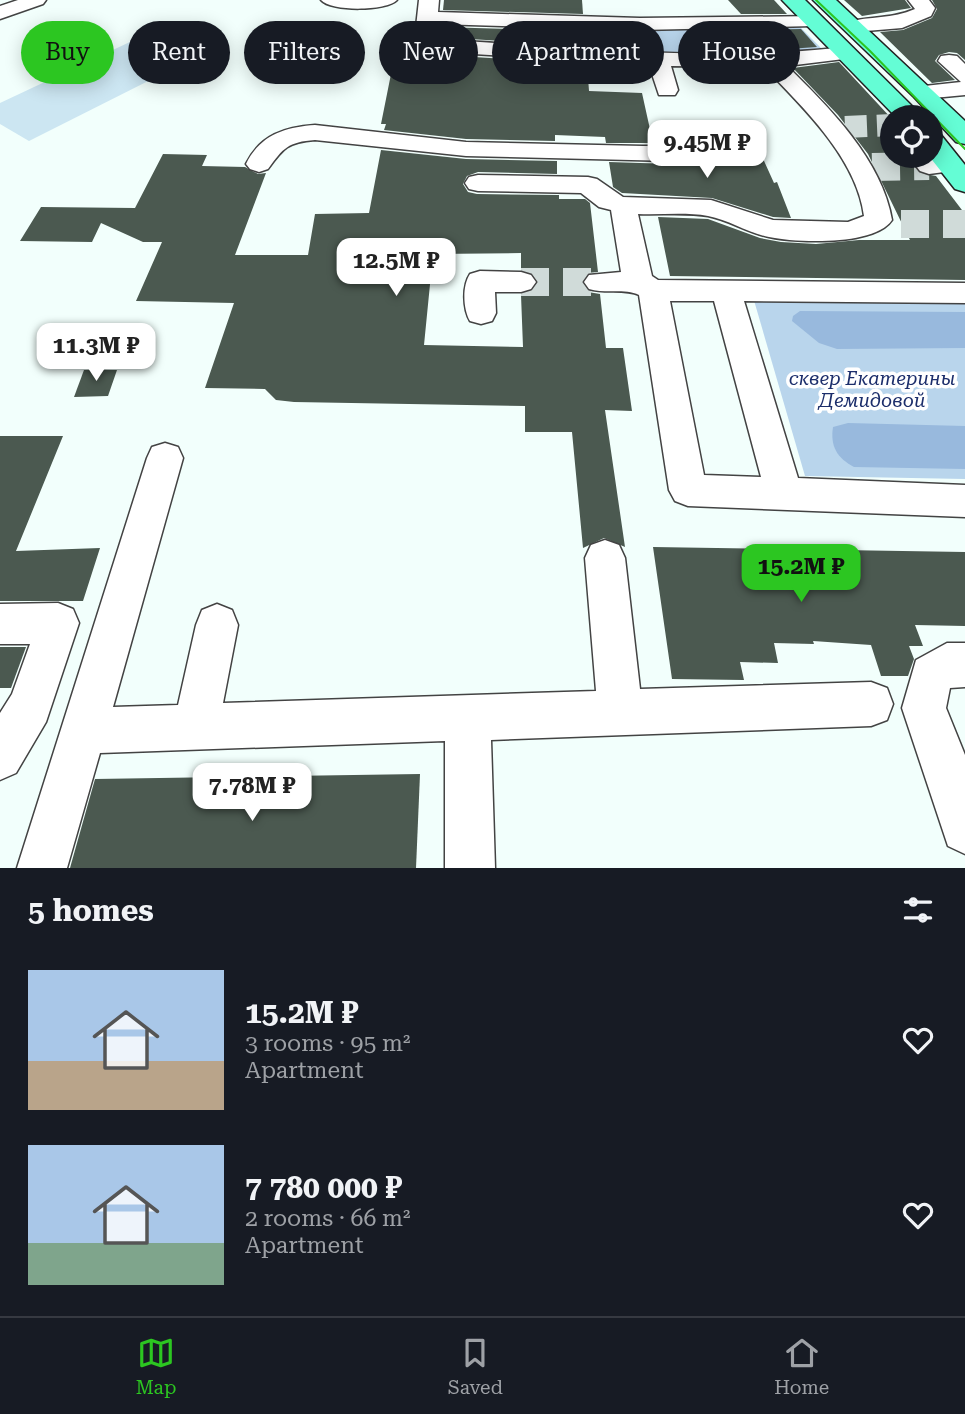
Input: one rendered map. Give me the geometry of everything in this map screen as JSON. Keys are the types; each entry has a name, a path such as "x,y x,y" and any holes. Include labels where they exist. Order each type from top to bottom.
{"main road":[{"path":"793,0 854,26 965,136"},
{"path":"819,10 900,105"}],"lane":[{"path":"0,13 36,0"},
{"path":"331,0 337,3 387,0"},
{"path":"854,26 911,20 924,12 925,8 918,0"},
{"path":"492,49 424,45 429,9 598,21"},
{"path":"664,22 819,10"},
{"path":"800,58 836,54"},
{"path":"664,84 667,90"},
{"path":"478,183 588,185 608,201 637,206 711,208 771,229 848,231 889,222 878,212 865,167 838,127 794,84"},
{"path":"923,92 965,88"},
{"path":"258,164 263,153 274,143 290,136 311,133 342,133 394,143 485,151 673,154 694,143 699,132"},
{"path":"641,154 637,206 645,286 688,489 965,501"},
{"path":"481,313 480,281 521,282"},
{"path":"599,282 726,291 965,293"},
{"path":"726,291 784,493"},
{"path":"42,868 164,458"},
{"path":"605,558 620,712"},
{"path":"0,624 58,623 30,706 0,757"},
{"path":"196,727 217,625"},
{"path":"965,665 947,664 931,675 924,708 957,779 965,830"},
{"path":"83,731 871,704"},
{"path":"468,718 470,868"}],"green space":[{"path":"800,27 824,51 800,54"},
{"path":"664,28 678,28 678,55 664,54"},
{"name":"сквер Екатерины Демидовой","path":"753,297 965,301 965,479 805,476"}],"shaded area":[{"path":"128,43 128,84 142,84 29,141 0,124 0,103 40,84 114,84 114,49"},
{"path":"800,311 965,312 965,348 837,349 819,343 792,321 793,316"},
{"path":"848,423 965,426 965,469 854,467 839,455 833,440 833,427"}],"building":[{"path":"444,0 582,0 583,14 443,10"},
{"path":"728,0 774,0 787,14 741,14"},
{"path":"844,0 905,0 911,8 862,16"},
{"path":"932,0 965,0 965,60 957,53 949,52 939,55 935,61 955,80 932,83 880,32 903,30 932,18 937,9"},
{"path":"478,28 492,28 492,40 478,39"},
{"path":"801,29 817,47 800,48"},
{"path":"478,57 492,58 492,84 588,84 589,91 642,93 653,143 606,143 605,137 555,135 555,141 466,139 384,130 386,124 381,124 389,84 478,84"},
{"path":"839,62 880,106 880,168 914,168 919,173 936,176 965,214 965,280 670,276 658,217 708,219 760,238 781,242 816,244 859,240 910,240 868,154 838,115 800,75 800,67"},
{"path":"381,150 466,159 557,161 557,174 478,172 467,176 463,184 468,192 477,194 559,195 559,199 585,199 590,203 598,272 587,273 581,282 588,292 600,294 606,348 623,348 632,411 605,410 625,547 604,538 583,548 572,432 525,432 525,406 294,402 276,400 265,389 205,388 234,303 136,301 162,242 143,242 101,223 92,242 20,241 41,207 135,208 163,154 207,155 202,166 245,167 258,174 266,173 235,255 308,255 315,214 369,213","holes":["521,253 521,269 532,272 539,282 532,292 521,295 523,347 424,345 433,254"]},
{"path":"759,150 774,183 777,182 791,218 773,217 712,198 622,193 613,187 609,162 672,164 702,151"},
{"path":"84,370 117,370 108,396 74,397"},
{"path":"0,436 63,436 16,551 100,548 83,601 0,601"},
{"path":"653,547 965,552 965,626 915,625 923,646 909,646 914,659 908,676 881,676 871,645 813,641 814,644 774,643 778,663 740,662 744,680 672,679"},
{"path":"0,647 26,647 11,688 0,688"},
{"path":"420,774 416,868 70,868 95,779"}],"tunnel":[{"path":"845,127 880,126"},
{"path":"872,167 880,167"},
{"path":"901,224 965,224"},
{"path":"521,282 599,282"}],"tram line":[{"path":"816,0 870,51 965,149"}]}
